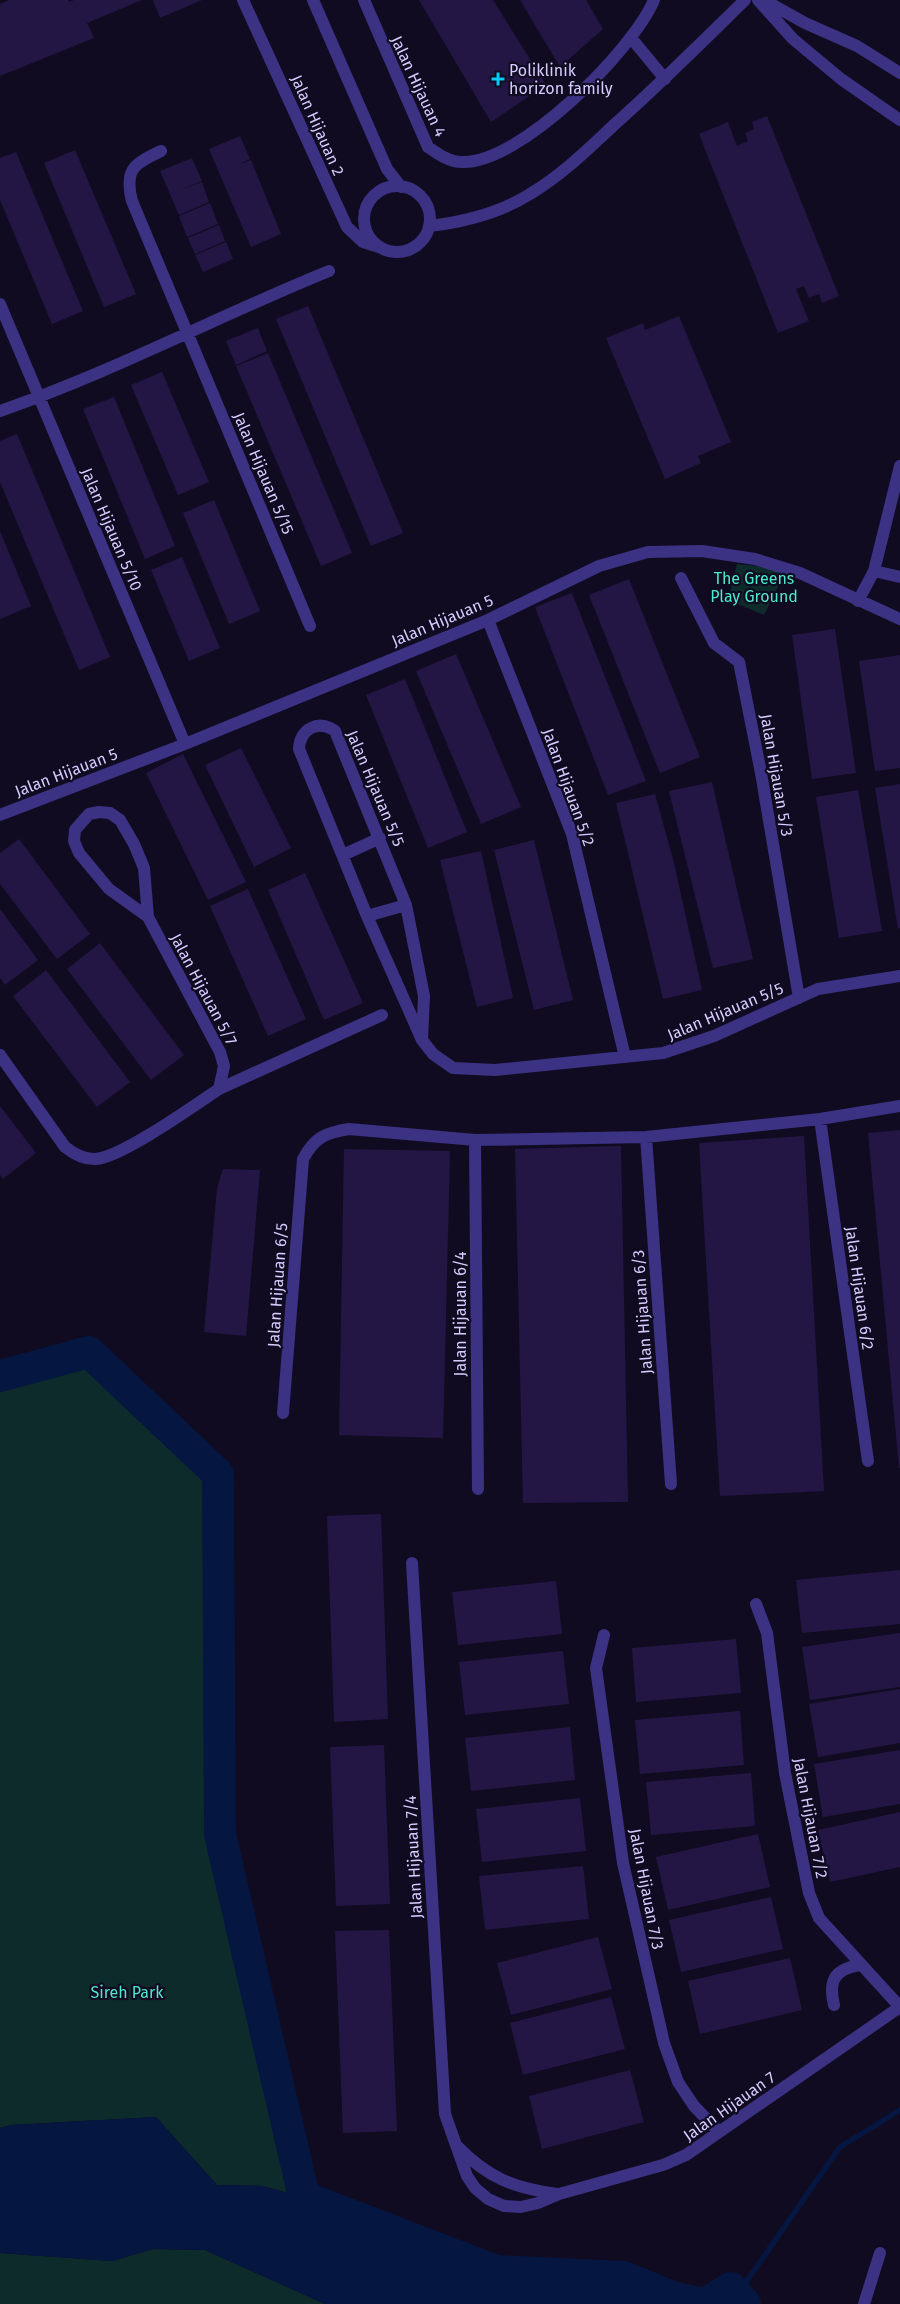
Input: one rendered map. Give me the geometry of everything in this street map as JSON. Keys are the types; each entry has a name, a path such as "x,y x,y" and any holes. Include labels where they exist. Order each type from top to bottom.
{"street":[{"name":"Jalan Hijauan 2","path":"243,0 347,227 363,242 379,247"},
{"path":"313,0 386,169 401,187"},
{"name":"Jalan Hijauan 4","path":"364,0 428,147 444,158 462,162 498,152 517,142 569,104 632,39 654,0"},
{"path":"429,226 454,223 487,213 529,195 568,167 665,79 745,0"},
{"path":"758,0 794,39 841,79 900,120"},
{"path":"764,0 805,23 857,46 900,73"},
{"path":"632,39 665,79"},
{"name":"Jalan Hijauan 5/15","path":"161,151 139,161 131,170 128,186 132,201 310,626"},
{"path":"401,187 412,190 427,205 429,226 419,244 410,250 400,252 379,247 371,240 366,230 364,219 366,208 372,198 380,191 401,187"},
{"path":"0,411 39,398 257,300 329,271"},
{"name":"Jalan Hijauan 5/10","path":"0,304 185,744"},
{"path":"858,601 874,571 900,466"},
{"name":"Jalan Hijauan 5","path":"0,815 185,744 488,620 599,566 648,552 702,551 755,558 800,573 900,619"},
{"path":"874,571 900,577"},
{"name":"Jalan Hijauan 5/3","path":"681,578 714,643 739,662 762,773 799,998"},
{"name":"Jalan Hijauan 5/2","path":"488,620 572,834 625,1057"},
{"name":"Jalan Hijauan 5/5","path":"422,1040 424,996 406,905 335,731 324,725 314,726 301,737 299,749 367,916 422,1040 432,1054 453,1068 495,1070 663,1054 694,1044 818,989 900,976"},
{"name":"Jalan Hijauan 5/7","path":"148,917 108,888 93,872 79,852 74,841 76,830 89,814 99,812 110,814 120,820 134,844 144,868 148,917 220,1052 224,1066 219,1089"},
{"path":"343,855 380,838"},
{"path":"367,916 406,905"},
{"path":"0,1055 65,1147 74,1154 95,1160 108,1157 167,1124 219,1089 382,1016"},
{"path":"475,1140 646,1136 820,1119 900,1106"},
{"name":"Jalan Hijauan 6/2","path":"820,1119 868,1461"},
{"name":"Jalan Hijauan 6/5","path":"284,1413 303,1159 312,1143 332,1131 349,1129 475,1140"},
{"name":"Jalan Hijauan 6/3","path":"646,1136 671,1484"},
{"name":"Jalan Hijauan 6/4","path":"475,1140 478,1489"},
{"name":"Jalan Hijauan 7/4","path":"412,1563 445,2114 464,2160"},
{"name":"Jalan Hijauan 7/2","path":"756,1604 767,1633 785,1773 809,1892 820,1918 860,1965 900,2007"},
{"name":"Jalan Hijauan 7/3","path":"604,1635 596,1668 623,1863 664,2043 678,2082 694,2106 719,2132"},
{"path":"834,2004 830,1990 835,1977 846,1968 860,1965"},
{"name":"Jalan Hijauan 7","path":"464,2160 475,2188 488,2199 504,2206 521,2207 559,2194 663,2165 686,2155 900,2007"},
{"name":"Jalan Hijauan 7","path":"464,2160 512,2185 559,2194"},
{"path":"864,2304 880,2253"}],"green space":[{"name":"The Greens Play Ground","path":"737,564 787,569 764,615 728,600"},
{"name":"Sireh Park","path":"89,1352 218,1474 220,1834 304,2197 262,2186 217,2185 156,2117 11,2125 0,2128 0,1376"},
{"path":"153,2249 205,2250 325,2304 0,2304 0,2253 112,2261"}],"water":[{"path":"156,2117 217,2185 262,2186 304,2197 496,2271 624,2277 672,2297 704,2304 325,2304 205,2250 153,2249 112,2261 0,2253 0,2128 11,2125"},
{"path":"731,2288 745,2304 705,2304"}],"building":[{"path":"9,0 68,0 69,2 74,0 142,0 87,23 94,38 0,76 0,4"},
{"path":"153,0 202,0 160,18"},
{"path":"419,0 493,0 546,85 491,122"},
{"path":"520,0 586,0 603,29 560,67"},
{"path":"767,116 839,296 822,303 819,294 809,298 804,286 796,289 809,321 778,333 699,134 728,122 737,146 748,141 745,133 754,129 752,122"},
{"path":"240,136 250,159 238,165 251,160 281,234 251,247 209,149"},
{"path":"75,150 136,294 104,307 44,163"},
{"path":"16,152 83,311 52,324 0,200 0,158"},
{"path":"192,158 202,181 180,190 202,182 209,202 179,215 160,171"},
{"path":"210,203 218,224 187,237 179,216"},
{"path":"219,225 225,241 195,254 188,238"},
{"path":"226,242 233,259 203,272 195,255"},
{"path":"308,306 403,533 371,546 276,319"},
{"path":"679,316 731,442 698,456 701,463 665,479 606,338 643,323 645,330"},
{"path":"258,328 267,351 236,365 226,341"},
{"path":"268,353 352,553 321,566 236,366"},
{"path":"162,372 209,482 178,495 131,385"},
{"path":"114,397 175,546 145,559 83,409"},
{"path":"17,434 110,657 79,670 0,482 0,441"},
{"path":"214,500 260,611 229,624 183,513"},
{"path":"0,531 31,606 0,619"},
{"path":"182,557 220,648 189,661 151,570"},
{"path":"629,579 700,757 660,773 589,595"},
{"path":"572,593 646,781 608,795 535,607"},
{"path":"835,629 856,773 812,779 792,635"},
{"path":"456,654 521,807 481,824 416,671"},
{"path":"900,655 900,768 875,771 859,661"},
{"path":"405,679 467,832 428,848 366,695"},
{"path":"241,748 291,848 254,867 205,765"},
{"path":"183,754 246,882 208,900 146,773"},
{"path":"712,782 753,959 713,968 669,791"},
{"path":"900,784 900,928 898,929 875,788"},
{"path":"858,790 882,931 839,938 816,797"},
{"path":"655,794 674,863 702,990 663,999 616,803"},
{"path":"19,839 90,934 57,959 0,884 0,853"},
{"path":"534,840 573,1000 534,1010 494,850"},
{"path":"481,851 513,998 477,1007 440,860"},
{"path":"305,873 363,1003 324,1020 268,890"},
{"path":"248,889 306,1019 268,1036 210,906"},
{"path":"0,909 38,960 5,985 0,978"},
{"path":"100,943 184,1055 151,1080 67,969"},
{"path":"46,970 130,1082 97,1107 13,996"},
{"path":"0,1106 36,1153 3,1179 0,1175"},
{"path":"900,1130 900,1468 899,1468 868,1133"},
{"path":"804,1136 824,1491 720,1496 699,1143"},
{"path":"621,1146 628,1502 523,1503 515,1149"},
{"path":"344,1149 450,1151 443,1438 339,1435"},
{"path":"223,1169 260,1170 246,1336 204,1332 217,1188"},
{"path":"381,1514 388,1719 334,1722 327,1516"},
{"path":"900,1570 900,1624 802,1633 796,1580"},
{"path":"556,1581 562,1634 458,1645 452,1592"},
{"path":"900,1633 900,1687 810,1700 802,1647"},
{"path":"736,1639 741,1693 636,1702 632,1648"},
{"path":"563,1651 569,1704 465,1715 459,1662"},
{"path":"900,1689 900,1743 818,1757 809,1704"},
{"path":"740,1711 744,1765 640,1774 635,1720"},
{"path":"570,1727 575,1780 471,1791 465,1738"},
{"path":"384,1745 390,1904 336,1906 330,1747"},
{"path":"900,1750 900,1804 823,1817 814,1764"},
{"path":"751,1773 755,1826 651,1835 646,1782"},
{"path":"580,1798 586,1851 482,1862 476,1809"},
{"path":"900,1812 900,1867 830,1882 818,1830"},
{"path":"758,1834 770,1887 668,1910 656,1857"},
{"path":"583,1866 589,1919 485,1930 479,1876"},
{"path":"771,1897 783,1949 681,1972 669,1920"},
{"path":"389,1930 397,2131 343,2133 335,1931"},
{"path":"598,1937 612,1989 511,2015 497,1963"},
{"path":"790,1958 802,2010 700,2034 688,1981"},
{"path":"611,1997 625,2049 523,2075 510,2023"},
{"path":"630,2070 644,2122 542,2149 529,2096"}],"waterway":[{"path":"0,1376 89,1352 218,1474 220,1834 304,2197 496,2271 624,2277 672,2297 704,2304"},
{"path":"737,2295 840,2147 900,2110"},
{"path":"705,2304 731,2288 745,2304"}],"place":[{"name":"Poliklinik horizon family","path":"498,79"}]}
